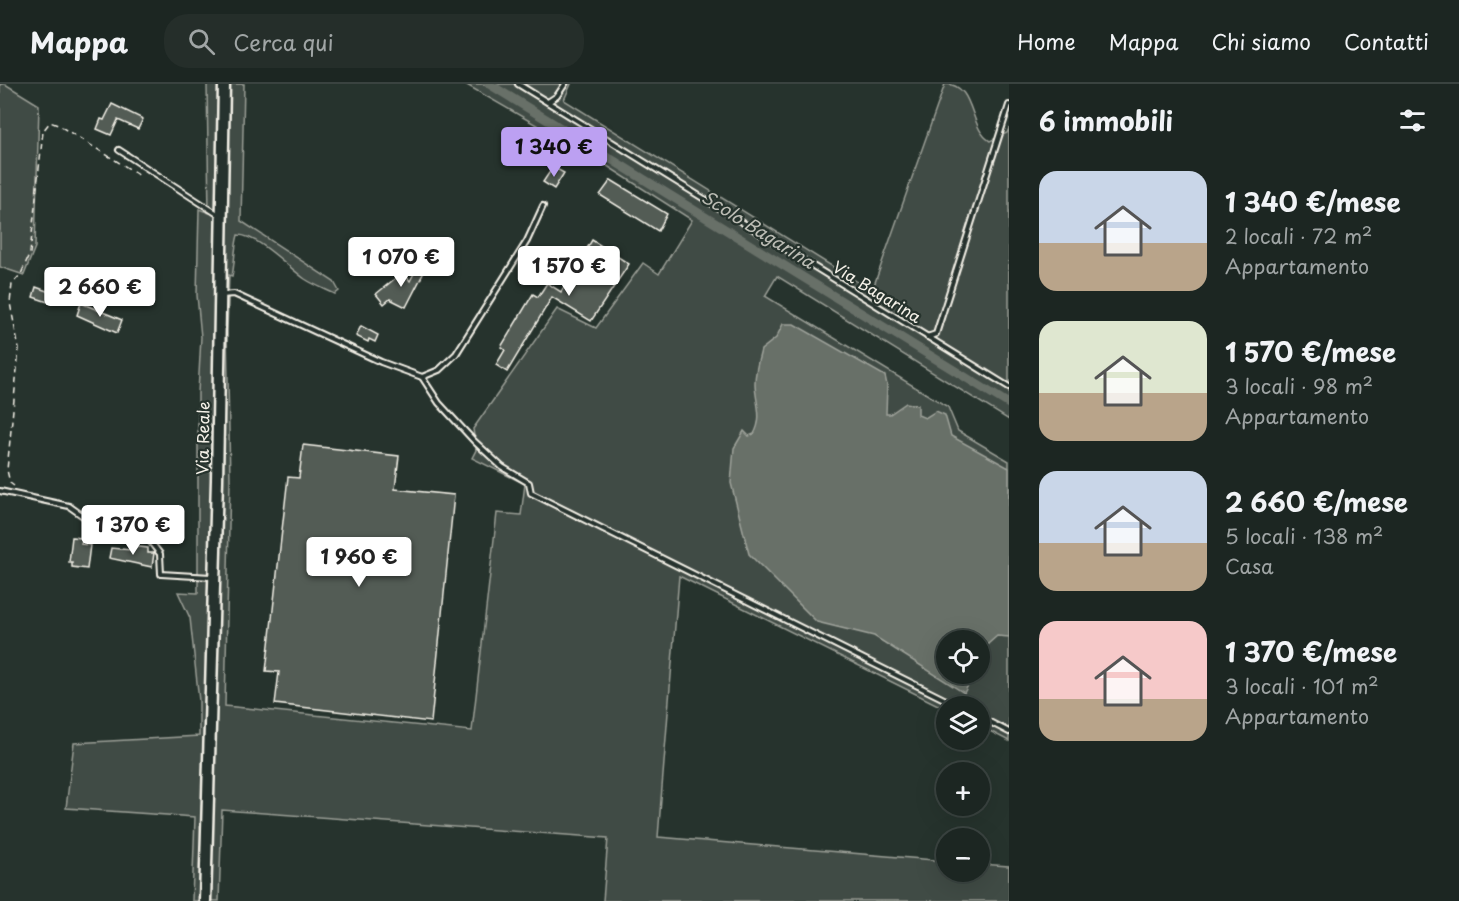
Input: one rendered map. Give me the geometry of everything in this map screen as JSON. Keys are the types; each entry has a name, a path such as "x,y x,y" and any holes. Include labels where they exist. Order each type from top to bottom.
{"main road":[{"name":"Via Reale","path":"205,901 215,577 224,84"}],"lane":[{"name":"Via Bagarina","path":"518,84 1009,387"},
{"path":"547,102 557,96 565,84"},
{"path":"926,337 936,334 1009,105"},
{"path":"119,150 222,218"},
{"path":"422,377 439,370 456,354 527,241 543,206"},
{"path":"220,295 234,294 381,362 422,377 439,403 474,441 502,467 529,483 531,493 938,696"},
{"path":"0,491 69,506 97,526 126,528 150,541 160,554 161,574 215,577"},
{"path":"990,722 1009,732"}],"path":[{"path":"26,497 10,483 7,470 19,349 10,303 12,284 21,274 30,253 43,131 50,122 58,125 141,176"}],"shaded area":[{"path":"0,84 5,84 39,105 35,247 24,275 0,267"},
{"path":"207,84 244,84 241,221 334,282 339,291 335,294 312,283 255,240 238,235 232,276 229,275 227,330 230,480 225,706 472,731 497,513 521,515 525,484 472,458 476,450 473,429 557,309 596,328 643,263 659,274 692,220 601,162 465,84 571,84 564,100 872,291 945,84 955,86 962,91 978,127 990,141 1007,133 1009,128 1009,420 777,276 765,296 948,407 958,431 1009,461 1009,741 990,731 990,696 936,696 936,704 679,576 658,837 936,860 936,882 990,882 990,865 1009,866 1009,901 603,901 608,838 222,810 219,901 192,901 195,817 66,808 74,743 199,736 199,701 190,618 178,592 198,593 198,393 201,337 197,295 199,209 209,213"},
{"path":"783,324 794,324 885,376 886,414 890,414 906,403 918,405 918,415 925,418 936,411 945,415 951,436 1009,468 1009,637 997,636 990,642 990,630 936,630 936,675 874,636 817,622 749,554 731,483 734,448 744,431 749,436 754,434 757,427 759,415 755,383 756,371 761,350 776,338"},
{"path":"950,684 969,684 964,693"}],"building":[{"path":"112,104 143,119 138,129 118,120 111,135 97,129"},
{"path":"553,167 564,173 554,189 543,182"},
{"path":"611,180 667,214 658,231 600,195"},
{"path":"592,240 629,264 591,321 552,297 507,372 496,365 505,350 501,347 533,294 538,297 547,283 561,292"},
{"path":"418,266 425,270 406,307 390,299 384,304 376,294 403,272 410,281"},
{"path":"36,287 55,294 51,303 33,297"},
{"path":"81,303 122,320 117,333 77,315"},
{"path":"361,326 378,335 375,342 369,339 368,342 356,336"},
{"path":"303,445 399,456 395,489 454,495 431,722 275,704 279,672 266,671 288,477 299,478"},
{"path":"72,537 82,538 81,544 90,545 87,569 72,567 72,562 69,562"},
{"path":"131,546 148,548 148,553 154,553 152,567 109,558 111,548 131,550"}],"waterway":[{"name":"Scolo Bagarina","path":"489,84 1009,404"}]}
